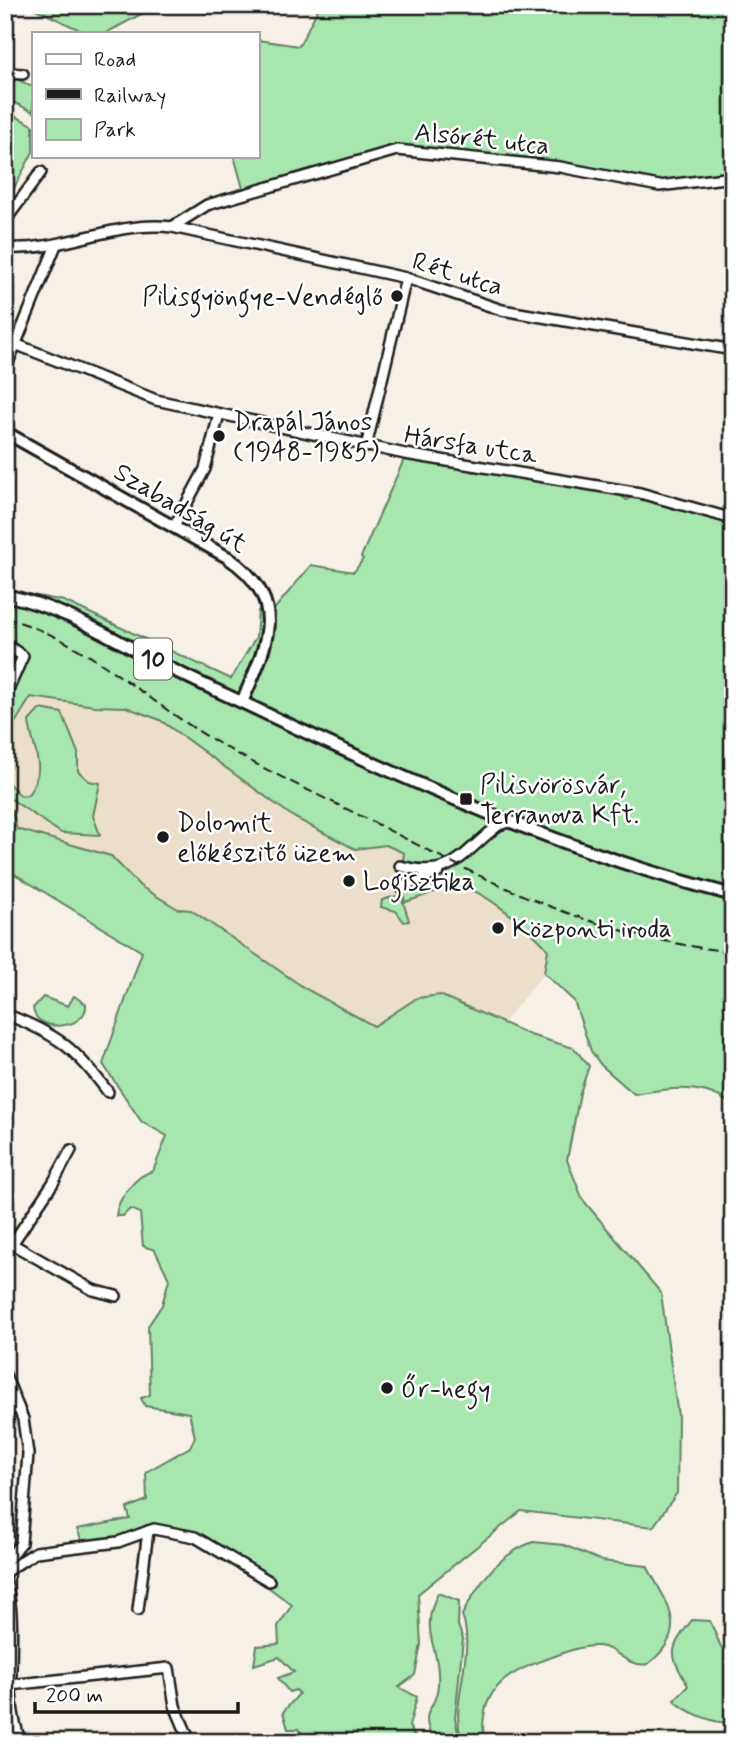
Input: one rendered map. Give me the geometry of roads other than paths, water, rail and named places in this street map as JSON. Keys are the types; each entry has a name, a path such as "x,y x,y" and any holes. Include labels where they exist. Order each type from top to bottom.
{"main road":[{"name":"Szabadság út","path":"5,432 242,567 262,591 268,605 269,629 264,650 242,702"},
{"name":"10","path":"5,595 66,613 369,763 488,814 652,874 733,895"}],"street":[{"path":"5,73 23,74"},
{"name":"Alsórét utca","path":"172,227 192,213 305,175 397,150 560,167 659,186 733,177"},
{"path":"5,221 41,172"},
{"name":"Rét utca","path":"9,248 56,245 146,224 172,227 406,278 502,310 733,350"},
{"path":"5,370 56,245"},
{"path":"366,447 406,278"},
{"name":"Hársfa utca","path":"5,340 140,396 366,447 640,493 733,519"},
{"path":"174,527 205,469 219,414"},
{"path":"5,644 23,656 5,697"},
{"path":"488,814 492,825 489,833"},
{"path":"401,887 444,870 489,833 508,822"},
{"path":"400,866 421,871 444,870"},
{"path":"5,1014 43,1029 70,1047 108,1092"},
{"path":"71,1150 53,1183 9,1242 93,1290 116,1296"},
{"path":"5,1375 18,1407 28,1454 21,1543 5,1563"},
{"path":"5,1412 18,1407"},
{"path":"5,1572 36,1552 118,1542 148,1531 173,1530 195,1537 269,1581"},
{"path":"138,1610 148,1531"},
{"path":"5,1578 11,1660 11,1710 21,1742"},
{"path":"10,1685 169,1668 172,1671 175,1706 189,1739"}],"railway":[{"path":"5,618 34,628 87,654 185,722 249,760 503,886 545,904 634,934 733,952"}],"place":[{"name":"Pilisgyöngye-Vendéglő","path":"397,296"},
{"name":"Drapál János (1948-1985)","path":"219,436"},
{"name":"Pilisvörösvár, Terranova Kft.","path":"466,799"},
{"name":"Dolomit előkészitő üzem","path":"163,837"},
{"name":"Logisztika","path":"349,881"},
{"name":"Központi iroda","path":"498,928"},
{"name":"Őr-hegy","path":"387,1388"}]}
